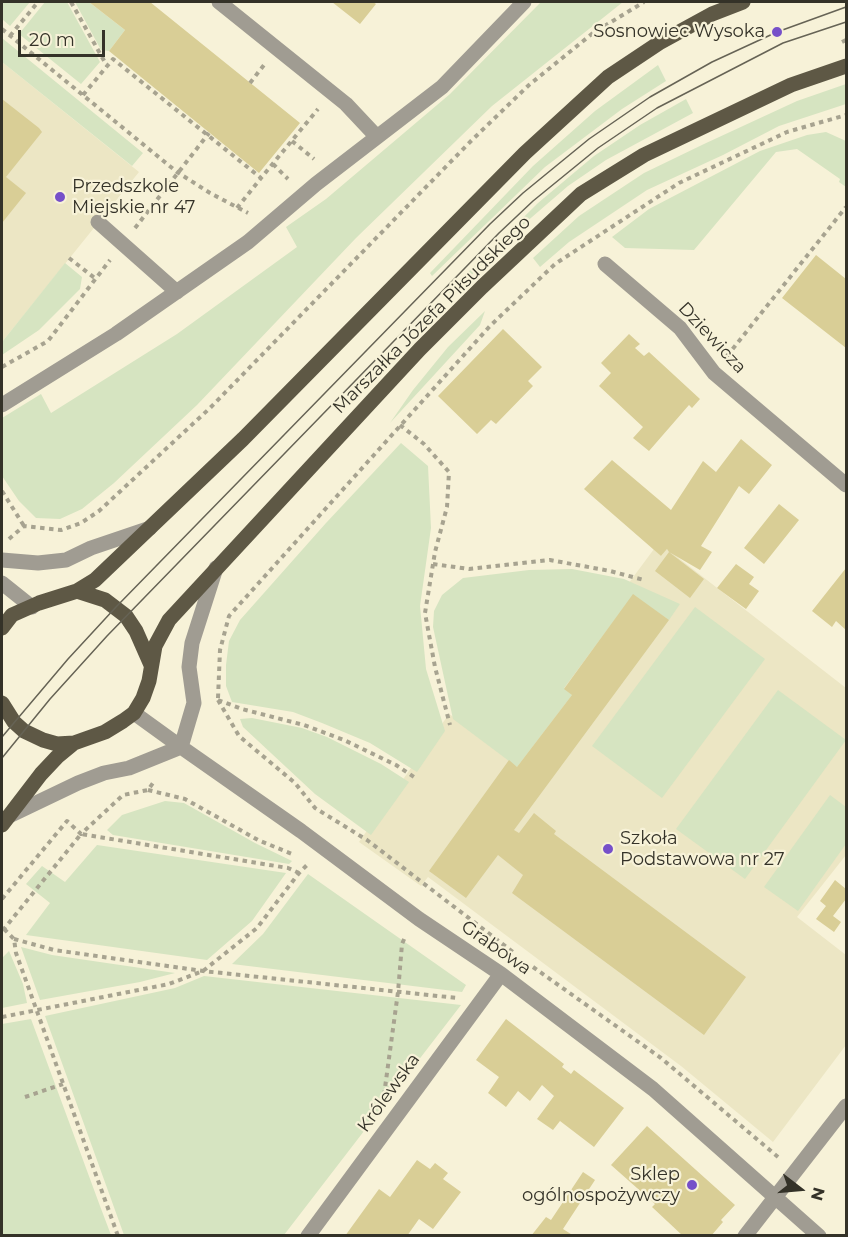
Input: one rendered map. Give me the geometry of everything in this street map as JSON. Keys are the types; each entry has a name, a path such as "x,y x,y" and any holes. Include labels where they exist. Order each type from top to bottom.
{"main road":[{"path":"2,628 12,615 78,591 94,580 243,439 525,153 608,77 712,14 743,2"},
{"name":"Marszałka Józefa Piłsudskiego","path":"134,712 143,699 149,681 155,646 163,629 216,568 428,342 482,287 581,194 644,155 790,85 846,66"},
{"path":"78,591 105,600 126,616 136,631 151,665"},
{"path":"2,704 14,722 24,730 57,744 74,743 105,732 134,712"},
{"path":"5,821 41,774 74,743"}],"street":[{"path":"219,2 346,104 377,137"},
{"path":"2,405 116,334 248,242 316,184 442,87 524,2"},
{"path":"98,222 177,292"},
{"name":"Dziewicza","path":"605,264 680,328 714,372 846,485"},
{"path":"2,560 38,562 66,560 91,548 150,528"},
{"path":"5,821 78,783 104,773 129,768 181,747 194,703 189,667 192,643 216,568"},
{"path":"2,584 32,607"},
{"name":"Grabowa","path":"134,712 301,831 419,919 501,974 653,1089 819,1236"},
{"name":"Królewska","path":"308,1236 501,974"},
{"path":"745,1236 846,1106"}],"path":[{"path":"10,36 38,2"},
{"path":"71,2 107,66"},
{"path":"2,545 24,526 61,530 81,524 99,511 210,408 499,114 574,48 644,2"},
{"path":"2,29 177,172 254,217"},
{"path":"82,95 115,58 261,178"},
{"path":"250,83 265,64"},
{"path":"310,100 326,113"},
{"path":"237,208 319,108"},
{"path":"514,953 367,840 315,808 295,783 239,736 218,700 220,650 229,616 490,326 555,264 679,183 787,132 846,116"},
{"path":"2,367 48,340 208,134"},
{"path":"292,141 322,166"},
{"path":"273,164 295,186"},
{"path":"714,372 846,207"},
{"path":"69,258 96,279"},
{"path":"400,425 424,444 449,472 447,507 433,564 425,613 435,667 450,724"},
{"path":"2,491 24,526"},
{"path":"433,564 469,569 550,560 644,580"},
{"path":"212,708 218,700"},
{"path":"218,700 242,709 304,725 345,741 377,755 414,777"},
{"path":"148,790 155,781"},
{"path":"2,1017 169,984 203,970 257,928 310,862 258,840 185,799 148,790 123,795 81,834 3,929 14,939 54,950 203,970 461,999"},
{"path":"2,899 67,821 81,834 288,868 299,873"},
{"path":"382,1104 398,992 402,944 407,933"},
{"path":"14,939 16,952 118,1236"},
{"path":"532,966 661,1058 795,1171"},
{"path":"25,1098 63,1084"}],"shaded area":[{"name":"Przedszkole Miejskie nr 47","path":"2,62 139,172 2,342"},
{"name":"Szkoła Podstawowa nr 27","path":"654,549 661,556 667,549 846,688 846,855 797,917 846,955 846,1045 773,1142 681,1066 428,877 421,886 359,842 449,714 505,750"}],"green space":[{"path":"2,2 30,2 10,26 2,19"},
{"path":"45,2 67,2 100,62 81,84 19,34"},
{"path":"75,2 89,2 125,30 109,51 101,50"},
{"path":"541,2 623,2 492,106 356,238 197,405 114,483 82,509 60,519 36,518 19,501 2,476 2,418 41,394 51,413 177,334 297,247 286,227 326,199 450,94"},
{"path":"2,38 143,153 132,166 2,62"},
{"path":"658,65 666,81 622,109 545,167 432,276 430,273 533,166 595,111"},
{"path":"846,84 846,104 779,126 647,190 569,242 540,267 533,258 579,216 644,173 797,101"},
{"path":"686,99 693,113 606,160 568,186 510,236 454,293 447,293 538,203 594,156 640,125"},
{"path":"826,132 846,141 846,187 839,182 840,179 797,149 776,152 694,250 625,248 612,237 649,209 760,151 807,135"},
{"path":"65,263 82,277 80,289 39,330 2,355 2,342"},
{"path":"485,311 480,325 390,423 448,347"},
{"path":"401,443 428,466 431,528 420,606 426,669 445,731 417,772 370,743 293,712 232,702 226,686 229,641 240,620"},
{"path":"572,569 624,579 680,604 669,620 633,595 564,688 572,695 517,767 453,719 433,627 434,611 442,595 463,578 529,570"},
{"path":"695,607 765,659 662,798 592,746"},
{"path":"778,690 846,740 745,879 676,829"},
{"path":"252,718 302,728 327,737 381,764 409,782 371,835 315,794 243,727 240,719"},
{"path":"830,795 846,807 846,844 798,911 764,887"},
{"path":"165,801 184,803 292,861 289,864 113,835 107,830 122,815"},
{"path":"97,845 286,873 252,921 207,960 26,935 50,903 26,884 42,866 65,882"},
{"path":"308,874 466,985 462,992 232,964 263,934"},
{"path":"21,947 52,955 175,973 140,982 40,1000"},
{"path":"9,951 23,984 27,1003 2,1008 2,958"},
{"path":"204,976 461,1005 284,1235 124,1235 45,1016 175,988"},
{"path":"31,1019 111,1235 2,1235 2,1024"}],"building":[{"path":"89,2 150,2 300,123 259,173 109,51 125,30"},
{"path":"332,2 373,2 376,4 360,24"},
{"path":"2,99 42,132 6,177 26,193 2,223"},
{"path":"816,255 846,279 846,348 782,298"},
{"path":"503,329 542,367 528,381 533,386 496,424 491,420 477,434 438,396"},
{"path":"629,334 640,344 635,348 644,356 649,352 700,399 692,408 689,405 649,451 633,438 643,427 599,386 611,373 601,363"},
{"path":"741,439 772,465 749,494 739,486 701,546 712,552 700,570 667,549 661,556 584,489 612,460 671,510 703,461 716,472"},
{"path":"779,504 799,520 764,564 744,548"},
{"path":"669,552 704,579 690,598 655,571"},
{"path":"736,564 754,577 749,584 759,591 746,609 717,588"},
{"path":"846,568 846,630 836,621 832,627 812,611"},
{"path":"633,594 669,620 514,830 519,833 534,813 556,831 554,834 746,977 704,1035 512,893 523,875 498,855 466,898 429,871 509,760 517,767 572,695 564,689"},
{"path":"835,880 846,889 846,899 833,916 841,922 834,932 816,919 826,906 820,901"},
{"path":"506,1019 564,1064 562,1067 571,1074 574,1070 624,1108 594,1147 560,1121 553,1130 537,1119 554,1096 542,1085 530,1101 518,1091 506,1107 488,1093 499,1077 476,1060"},
{"path":"647,1126 735,1205 721,1220 723,1222 711,1236 683,1236 652,1207 655,1204 611,1165"},
{"path":"417,1160 430,1169 435,1163 448,1173 443,1179 461,1192 433,1229 419,1219 407,1236 345,1236 379,1189 390,1197"},
{"path":"583,1172 595,1180 563,1229 574,1236 531,1236 546,1217 551,1220"}],"tram line":[{"path":"2,737 68,659 116,607 523,193 589,139 650,97 712,62 777,32 846,7"},
{"path":"2,758 50,699 107,636 499,233 533,201 598,148 657,108 783,43 846,22"}],"place":[{"name":"Sosnowiec Wysoka","path":"777,32"},
{"name":"Przedszkole Miejskie nr 47","path":"60,197"},
{"name":"Szkoła Podstawowa nr 27","path":"608,849"},
{"name":"Sklep ogólnospożywczy","path":"692,1185"}]}
